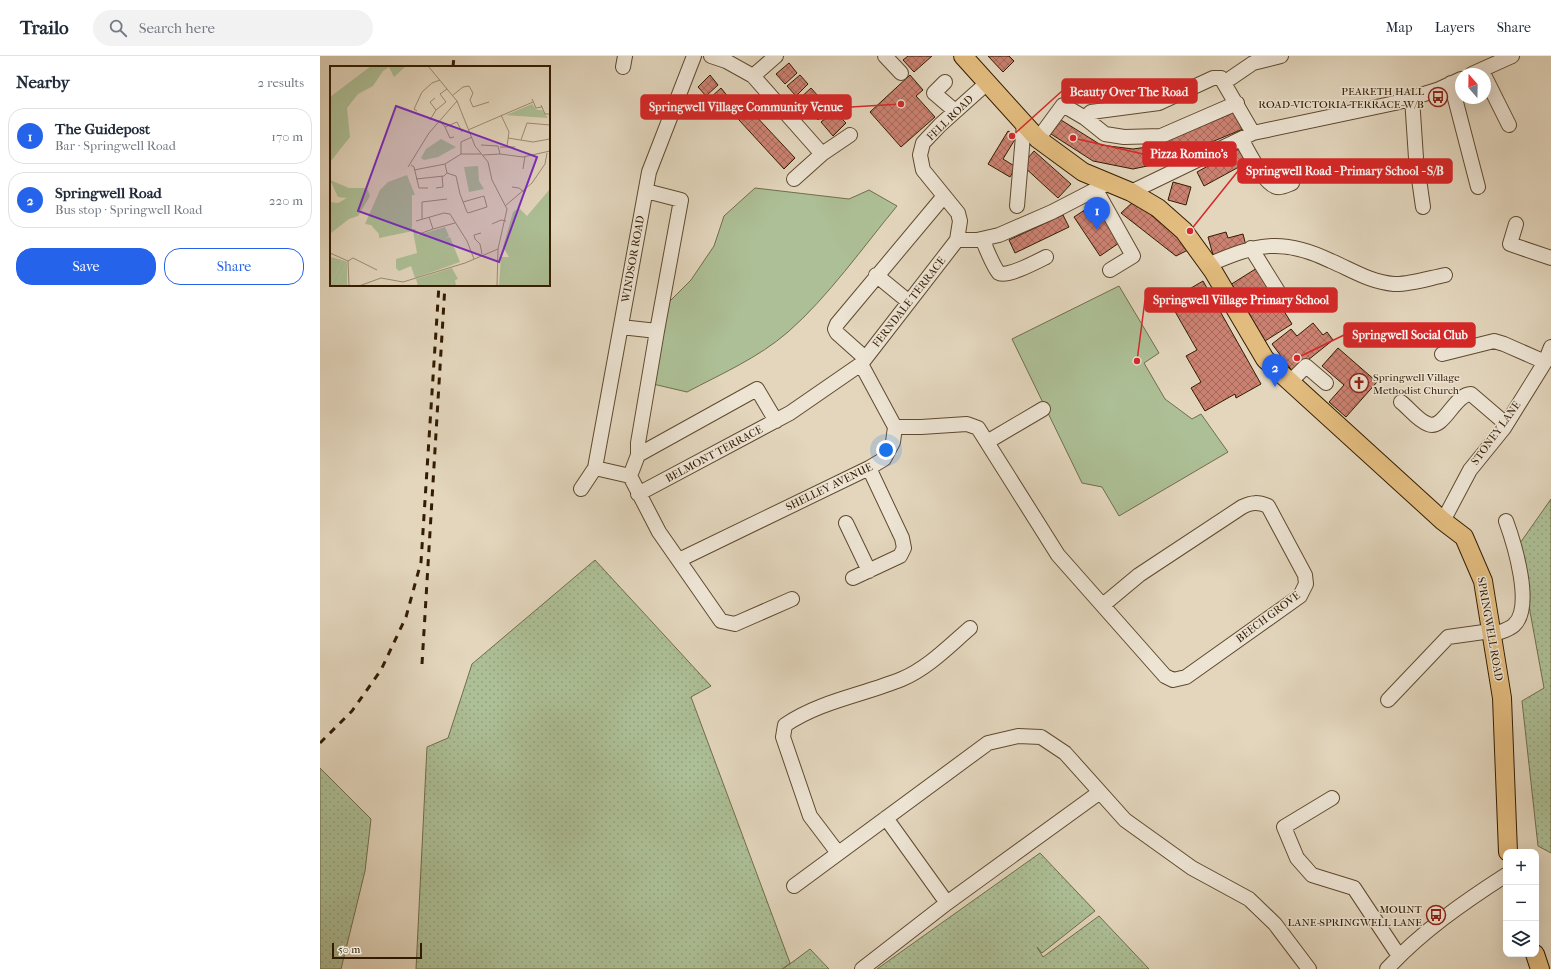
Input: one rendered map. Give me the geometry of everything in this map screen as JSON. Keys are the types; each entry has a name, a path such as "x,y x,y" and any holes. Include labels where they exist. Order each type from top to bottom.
{"main road":[{"name":"SPRINGWELL ROAD","path":"963,56 1038,139 1103,186 1131,192 1158,208 1184,231 1208,265 1265,359 1444,521 1464,537 1484,581 1502,698 1508,849"},
{"path":"1536,957 1540,969"}],"street":[{"name":"WINDSOR ROAD","path":"581,489 595,468 650,172 694,56"},
{"path":"711,56 732,64 753,76 822,154"},
{"path":"753,76 776,56"},
{"path":"885,56 901,72"},
{"path":"1231,78 1253,63 1280,56"},
{"path":"1491,68 1512,56"},
{"path":"1085,118 1091,112 1159,103 1213,78 1221,78 1237,103 1247,136 1267,182 1275,187 1292,183"},
{"path":"1131,192 1247,136 1412,98 1455,81"},
{"path":"945,82 934,93 955,111"},
{"name":"FELL ROAD","path":"957,240 960,221 958,213 923,170 920,155 924,143 955,111 987,83"},
{"path":"1491,93 1509,125"},
{"path":"1412,98 1416,158 1423,207"},
{"path":"1038,139 1063,105 1085,118 1105,134 1124,138 1161,136 1237,103"},
{"path":"1461,104 1478,187"},
{"path":"1017,206 1024,124"},
{"path":"794,179 822,154 850,134"},
{"path":"957,240 982,239 999,235 1103,186 1133,256 1110,270"},
{"path":"646,191 681,200 638,443 638,455 630,476 659,532 721,621 735,624 792,599"},
{"path":"895,426 863,361 835,329 837,324 876,275 944,196"},
{"path":"1516,224 1510,244 1551,258"},
{"path":"982,239 999,273 1003,274 1015,271 1046,258"},
{"name":"FERNDALE TERRACE","path":"790,413 863,361 957,240"},
{"path":"1208,265 1251,248 1280,245 1300,248 1331,260 1363,277 1395,284 1445,275"},
{"path":"1251,248 1284,301"},
{"path":"876,275 909,302"},
{"path":"621,327 657,331"},
{"path":"1442,354 1494,342 1504,344 1545,362"},
{"name":"STONEY LANE","path":"1444,521 1470,470 1506,424 1545,362 1551,347"},
{"path":"1290,382 1306,366 1326,383"},
{"path":"638,455 757,389 776,421"},
{"path":"1401,402 1427,424 1434,426 1439,423 1460,398 1466,394 1471,394 1506,424"},
{"path":"987,442 1043,409"},
{"name":"BELMONT TERRACE","path":"638,494 790,413"},
{"name":"BEECH GROVE","path":"895,426 921,427 966,424 978,428 1058,555 1103,606 1165,676 1173,680 1186,677 1300,596 1306,584 1305,575 1268,506 1260,503 1251,503 1242,507 1139,576 1103,606"},
{"name":"SHELLEY AVENUE","path":"679,560 870,468 884,458 893,442 895,426"},
{"path":"595,468 630,476"},
{"path":"853,578 900,556 904,548 902,538 870,468"},
{"path":"1388,700 1448,637 1492,633 1514,625 1523,610 1514,543 1506,521"},
{"path":"846,523 869,571"},
{"path":"838,853 810,816 783,737 785,725 813,709 902,679 924,667 970,628"},
{"path":"794,886 988,743 1018,736 1041,737 1065,753 1126,820 1192,868 1249,899 1275,924 1309,969"},
{"path":"862,969 947,903 1100,792"},
{"path":"1332,798 1284,827 1297,858 1312,875 1354,888 1400,956"},
{"path":"886,818 947,903"},
{"path":"1387,969 1400,956 1476,894 1503,877"}],"green space":[{"path":"755,188 849,199 869,190 897,206 831,288 788,332 764,350 687,392 653,384 669,302 691,280 714,246 724,216"},
{"path":"1119,286 1159,353 1144,363 1165,399 1192,419 1201,414 1228,452 1119,516 1102,487 1082,483 1012,339"},
{"path":"1551,499 1551,853 1538,846 1522,701 1544,688 1518,546"},
{"path":"595,560 711,686 691,697 790,963 782,969 416,969 427,747 448,738 472,664"},
{"path":"320,768 371,819 365,871 341,969 320,969"},
{"path":"1040,853 1095,911 1042,953 1037,947 1043,957 1099,916 1149,969 877,969"},
{"path":"810,949 829,969 783,969"}],"building":[{"path":"908,56 932,56 914,72 903,60"},
{"path":"988,56 1009,56 1014,61 1003,72"},
{"path":"789,63 797,73 785,84 776,74"},
{"path":"710,75 718,85 706,96 698,87"},
{"path":"800,75 808,84 796,96 787,86"},
{"path":"910,75 923,90 916,96 935,117 901,147 870,112"},
{"path":"721,88 729,98 717,109 709,99"},
{"path":"811,88 819,97 807,108 799,99"},
{"path":"739,98 795,158 784,169 728,108"},
{"path":"822,99 830,109 818,120 809,111"},
{"path":"834,111 846,123 833,136 821,122"},
{"path":"1235,112 1243,129 1161,163 1133,169 1093,161 1051,134 1061,120 1101,145 1133,149 1155,146"},
{"path":"1008,131 1017,136 1003,159 1016,167 1010,177 988,164"},
{"path":"1241,148 1248,162 1204,186 1197,172"},
{"path":"1034,151 1071,184 1058,198 1022,165"},
{"path":"1173,182 1191,187 1186,205 1168,200"},
{"path":"1134,201 1192,248 1176,256 1121,213"},
{"path":"1094,204 1119,243 1100,256 1074,217"},
{"path":"1063,215 1069,227 1015,253 1009,240"},
{"path":"1226,232 1228,238 1243,234 1246,246 1213,255 1208,237"},
{"path":"1257,268 1292,324 1265,341 1230,285"},
{"path":"1203,281 1261,384 1236,398 1235,394 1205,411 1191,388 1201,382 1186,356 1197,350 1169,301"},
{"path":"1313,323 1323,335 1327,332 1333,340 1293,372 1272,344 1291,329 1297,336"},
{"name":"Springwell Village Methodist Church","path":"1338,348 1377,382 1346,417 1329,402 1344,385 1322,366"}],"railway":[{"path":"453,66 454,56"},
{"path":"320,743 352,711 381,670 406,617 421,562 439,286"},
{"path":"422,664 445,286"}],"place":[{"name":"PEARETH HALL ROAD-VICTORIA TERRACE-W/B","path":"1438,97"},
{"name":"Springwell Village Community Venue","path":"901,104"},
{"name":"Beauty Over The Road","path":"1012,136"},
{"name":"Pizza Romino's","path":"1073,138"},
{"name":"The Guidepost","path":"1097,230"},
{"name":"Springwell Road - Primary School - S/B","path":"1190,231"},
{"name":"Springwell Social Club","path":"1297,358"},
{"name":"Springwell Village Primary School","path":"1137,361"},
{"name":"Springwell Village Methodist Church","path":"1359,383"},
{"name":"Springwell Road","path":"1275,387"},
{"name":"MOUNT LANE-SPRINGWELL LANE","path":"1436,915"}]}
